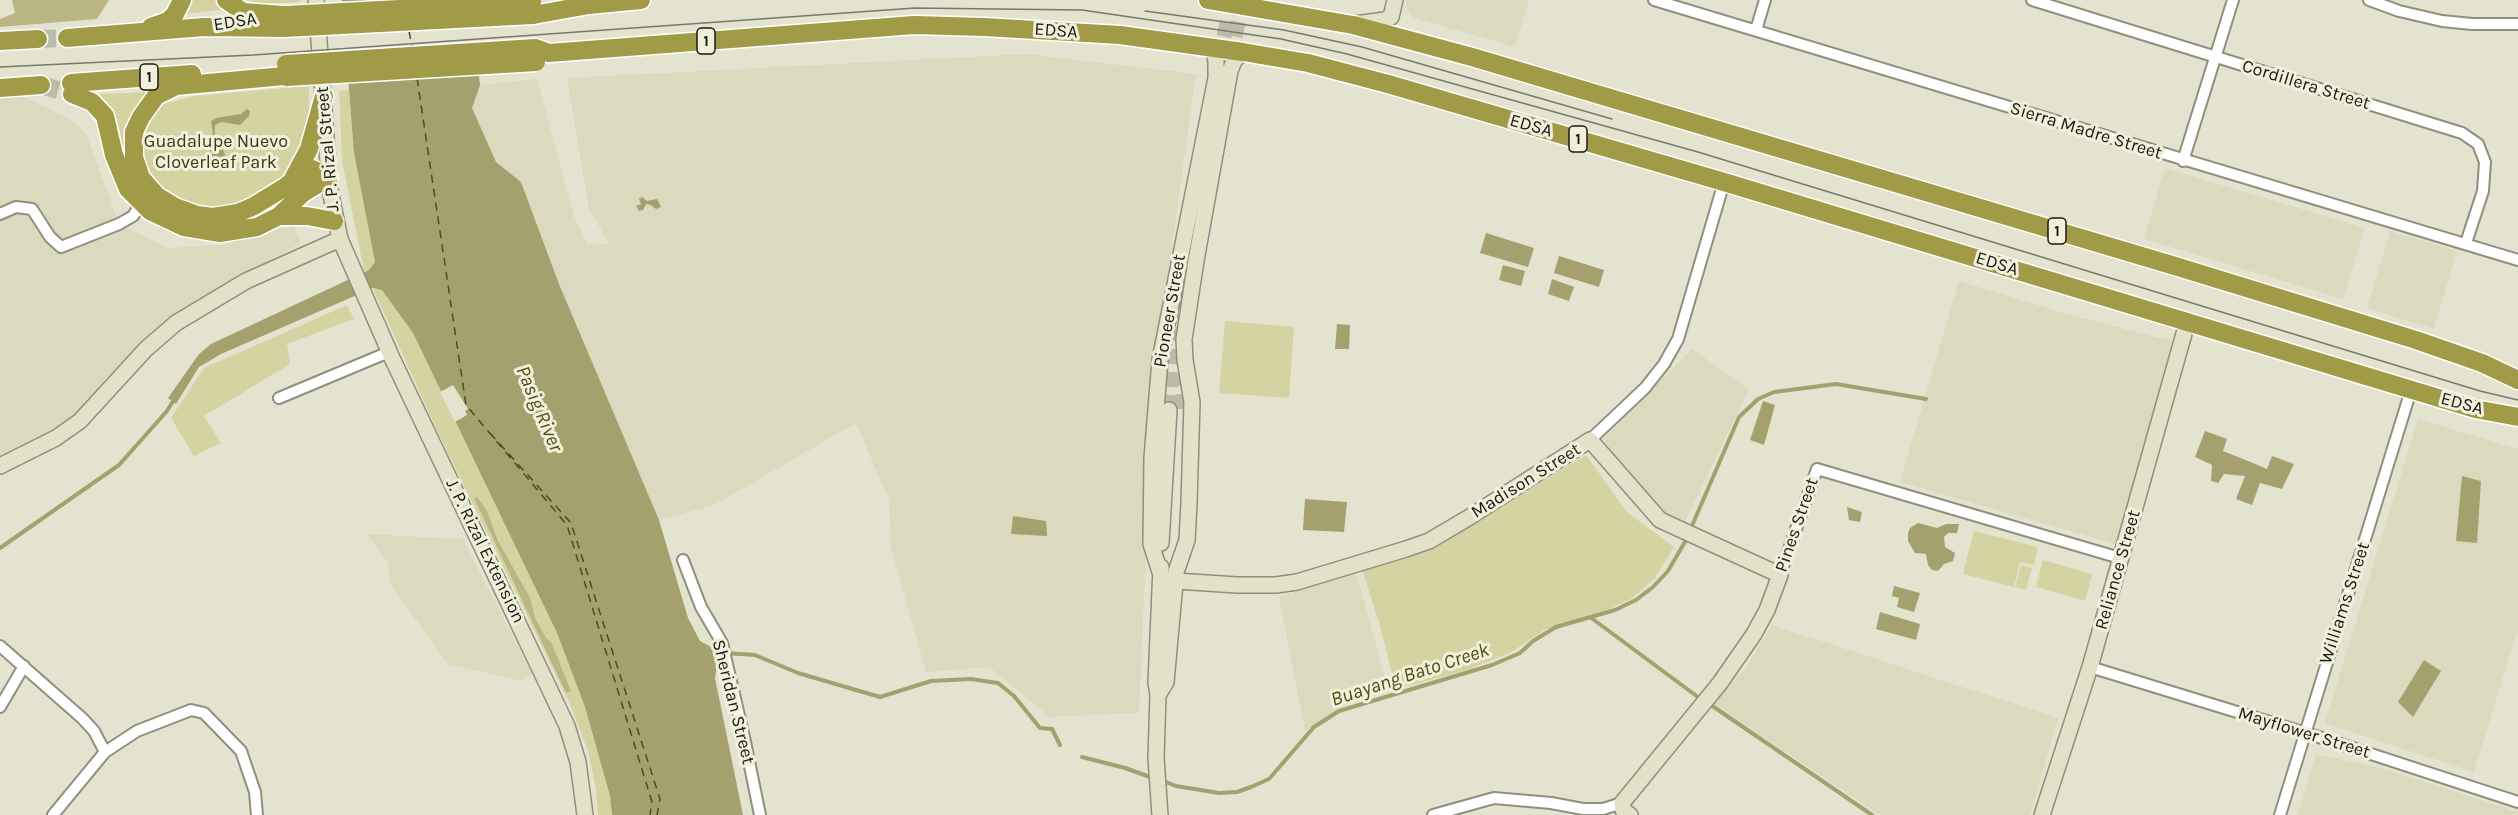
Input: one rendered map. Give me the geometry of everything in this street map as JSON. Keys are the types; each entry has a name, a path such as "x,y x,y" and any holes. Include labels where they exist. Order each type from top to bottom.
{"highway":[{"path":"130,32 168,21 176,14 182,0"},
{"path":"226,0 243,12 284,19"},
{"name":"EDSA","path":"67,38 284,19 532,9 641,0"},
{"name":"1","path":"1208,0 1252,3 1353,25 1631,103 2175,266 2482,363 2518,371"},
{"name":"EDSA","path":"141,203 128,189 120,175 103,112 72,88 226,71 286,72 540,55 914,25 1120,35 1308,63 1388,84 1724,182 2475,409 2518,417"},
{"path":"0,41 38,39"},
{"path":"286,72 176,86 156,96 145,110 134,132 133,148 137,168 149,189 175,207 197,215 213,217 238,213 267,199 293,179 312,169 329,177"},
{"path":"0,88 41,85"},
{"path":"293,179 309,149 324,96"},
{"path":"141,203 172,223 208,232 245,230 279,216 303,193 329,177"},
{"path":"279,216 307,216 334,221"},
{"name":"1","path":"2482,363 2518,380"},
{"name":"1","path":"2475,409 2518,428"}],"main road":[{"name":"J. P. Rizal Street","path":"316,0 334,221 364,293"},
{"path":"1353,25 1385,20 1390,17 1395,0"},
{"name":"Pioneer Street","path":"1171,576 1187,540 1192,402 1184,339 1215,120 1217,68 1213,48"},
{"name":"Pioneer Street","path":"1171,576 1151,544 1152,458 1164,335 1215,120 1231,66 1243,52"},
{"path":"0,466 56,438 80,421 146,349 176,323 246,280 340,239"},
{"name":"J. P. Rizal Extension","path":"364,293 389,352 567,726 578,762 585,815"},
{"name":"Reliance Street","path":"2042,815 2090,667 2187,323"},
{"path":"1164,335 1184,339"},
{"name":"Pioneer Street","path":"1160,815 1156,758 1158,695 1156,683 1171,576 1176,410"},
{"path":"1590,440 1659,520 1780,575"},
{"name":"Madison Street","path":"1171,576 1236,585 1276,585 1297,582 1406,549 1429,541 1468,518 1590,440"},
{"name":"Pines Street","path":"1625,809 1747,644 1767,610 1780,575"}],"street":[{"name":"Sierra Madre Street","path":"1654,0 2518,260"},
{"path":"1756,30 1765,0"},
{"name":"Cordillera Street","path":"2032,0 2462,133 2478,144 2486,162 2482,191 2466,243"},
{"path":"2183,161 2233,0"},
{"path":"2369,0 2399,11 2442,21 2472,24 2518,24"},
{"name":"Madison Street","path":"1590,440 1645,388 1664,364 1678,339 1724,182"},
{"path":"0,214 16,207 32,209 50,237 61,247 119,225 133,216 141,203"},
{"path":"279,398 389,352"},
{"name":"Williams Street","path":"2280,815 2411,390"},
{"name":"Pines Street","path":"1780,575 1817,469 2120,558"},
{"name":"Sheridan Street","path":"683,560 701,607 722,644 760,815"},
{"path":"0,646 82,718 94,731 105,752"},
{"path":"0,707 24,666"},
{"name":"Mayflower Street","path":"2090,667 2518,802"},
{"path":"53,815 105,752 137,731 191,710 204,713 240,752 255,792 257,815"},
{"path":"1433,815 1494,798 1551,803 1583,809 1625,809"},
{"path":"1486,801 1580,815"},
{"path":"1602,815 1625,809"}],"shaded area":[{"path":"12,0 109,0 97,19 0,27 0,19 15,13"},
{"path":"1405,0 1529,0 1515,47 1414,18 1408,11"},
{"path":"1026,54 1196,74 1154,376 1139,713 1050,717 989,667 926,672 891,548 889,500 856,423 714,505 659,520 559,284 521,182 496,162 472,108 480,85 537,79 574,216 588,245 609,244 589,208 567,78"},
{"path":"24,97 75,122 87,136 119,224 167,248 223,245 265,229 294,227 301,243 178,312 114,373 64,429 0,460 0,98"},
{"path":"2165,168 2365,228 2343,299 2144,239"},
{"path":"2390,231 2457,251 2434,329 2367,308"},
{"path":"1959,281 2067,314 2175,342 2115,544 1900,482"},
{"path":"1692,349 1749,389 1683,526 1660,516 1603,439"},
{"path":"2418,419 2518,449 2518,629 2474,772 2325,723"},
{"path":"477,497 487,511 497,539 530,598 535,618 546,638 551,642 571,691 566,693 474,498"},
{"path":"367,534 463,539 532,674 522,681 448,664 390,584 388,563"},
{"path":"1356,573 1388,688 1345,704 1305,731 1279,597"},
{"path":"1772,625 2058,718 2030,815 1880,815 1713,703 1746,668"},
{"path":"2316,754 2381,768 2518,812 2518,815 2298,815"}],"green space":[{"path":"190,0 217,0 224,9 186,14"},
{"path":"248,0 301,0 301,2 265,4"},
{"name":"Guadalupe Nuevo Cloverleaf Park","path":"309,86 309,122 305,141 293,166 278,182 242,204 215,211 176,200 151,179 143,160 141,142 145,123 159,105 194,96"},
{"path":"349,90 354,153 375,262 369,270 364,271 342,160 339,91"},
{"path":"150,92 138,105 128,125 127,156 130,168 141,189 166,209 202,222 229,222 257,212 302,181 305,180 306,184 271,209 231,226 200,227 169,215 145,199 136,189 125,167 120,131 115,116 95,94"},
{"path":"373,289 382,289 387,294 413,333 557,633 585,707 610,796 612,815 598,815 596,789 588,751 569,702 436,428"},
{"path":"347,305 354,319 287,344 290,364 204,416 221,443 194,456 171,418 204,368"},
{"path":"1225,321 1294,327 1289,398 1219,393"},
{"path":"1586,455 1627,512 1674,547 1655,578 1631,599 1605,611 1544,630 1510,653 1467,670 1396,689 1362,569 1454,537"},
{"path":"1974,531 2038,547 2034,565 2020,562 2014,587 1963,574"},
{"path":"2043,560 2092,574 2085,601 2036,587"},
{"path":"2021,565 2032,568 2026,590 2015,587"}],"water":[{"name":"Pasig River","path":"342,0 471,0 480,85 472,108 496,162 521,182 559,284 659,520 688,618 700,641 713,648 718,659 715,678 743,815 612,815 610,796 585,707 557,633 413,333 382,290 373,288 221,354 199,367 176,404 168,398 199,354 211,344 369,270 375,262 354,153"},
{"path":"247,109 250,111 249,116 240,125 221,122 215,125 214,151 221,149 224,151 227,166 225,171 217,168 201,168 200,164 211,154 208,144 213,133 211,121 241,114"},
{"path":"642,197 647,201 657,199 661,207 656,209 646,204 643,210 639,211 636,206 641,204 639,199"},
{"path":"1486,233 1534,248 1528,267 1480,253"},
{"path":"1559,256 1604,270 1599,287 1554,273"},
{"path":"1503,265 1525,271 1521,286 1499,280"},
{"path":"1552,279 1574,287 1569,301 1548,294"},
{"path":"1337,324 1350,325 1349,349 1335,349"},
{"path":"1763,401 1775,405 1764,445 1750,440"},
{"path":"2205,431 2227,439 2223,451 2267,469 2272,456 2294,464 2282,489 2260,483 2252,505 2236,499 2245,476 2224,474 2218,483 2211,481 2212,465 2195,457"},
{"path":"2462,476 2481,481 2477,543 2456,541"},
{"path":"1305,499 1347,502 1344,532 1303,530"},
{"path":"1847,507 1862,512 1860,522 1849,520"},
{"path":"1013,516 1046,521 1047,536 1011,534"},
{"path":"1918,523 1937,528 1946,524 1959,524 1957,533 1948,533 1944,537 1945,547 1955,553 1953,561 1944,564 1938,571 1932,570 1928,565 1926,554 1915,553 1908,541 1910,528"},
{"path":"1894,586 1920,593 1914,612 1897,607 1899,598 1892,596"},
{"path":"1880,612 1920,624 1916,640 1876,629"},
{"path":"2424,660 2441,671 2413,717 2398,702"}],"pier":[{"path":"474,0 482,73 346,82 339,3"},
{"path":"453,385 468,409 465,411 467,415 455,422 440,392"}],"waterway":[{"name":"Buayang Bato Creek","path":"1691,528 1739,417 1758,399 1774,392 1836,384 1926,399"},
{"path":"0,548 119,465 167,411 175,398"},
{"name":"Buayang Bato Creek","path":"1163,781 1176,786 1219,793 1237,792 1269,779 1314,727 1339,711 1492,665 1520,653 1533,641 1556,627 1615,610 1636,600 1668,571 1686,540"},
{"name":"Buayang Bato Creek","path":"1590,617 1702,700"},
{"path":"710,652 755,655 798,673 880,697 931,681 971,679 998,683 1014,696 1040,728 1052,729 1060,745"},
{"name":"Buayang Bato Creek","path":"1708,703 1872,815"},
{"name":"Buayang Bato Creek","path":"1082,757 1153,778"}],"ferry route":[{"path":"409,31 412,47"},
{"path":"417,78 466,405 567,525 652,802 650,815"},
{"path":"490,433 571,523 660,799 657,815"}],"tunnel":[{"path":"1219,59 1232,0"},
{"path":"1230,59 1243,0"},
{"path":"38,39 67,38"},
{"path":"41,85 72,94"},
{"path":"1169,410 1175,313"},
{"path":"1183,373 1183,409"}],"tram line":[{"path":"0,67 253,55 915,8 1082,10 1281,39 1347,54 1698,152 2480,391 2518,400"},
{"path":"1145,11 1284,30 1362,47 1612,119"}]}
